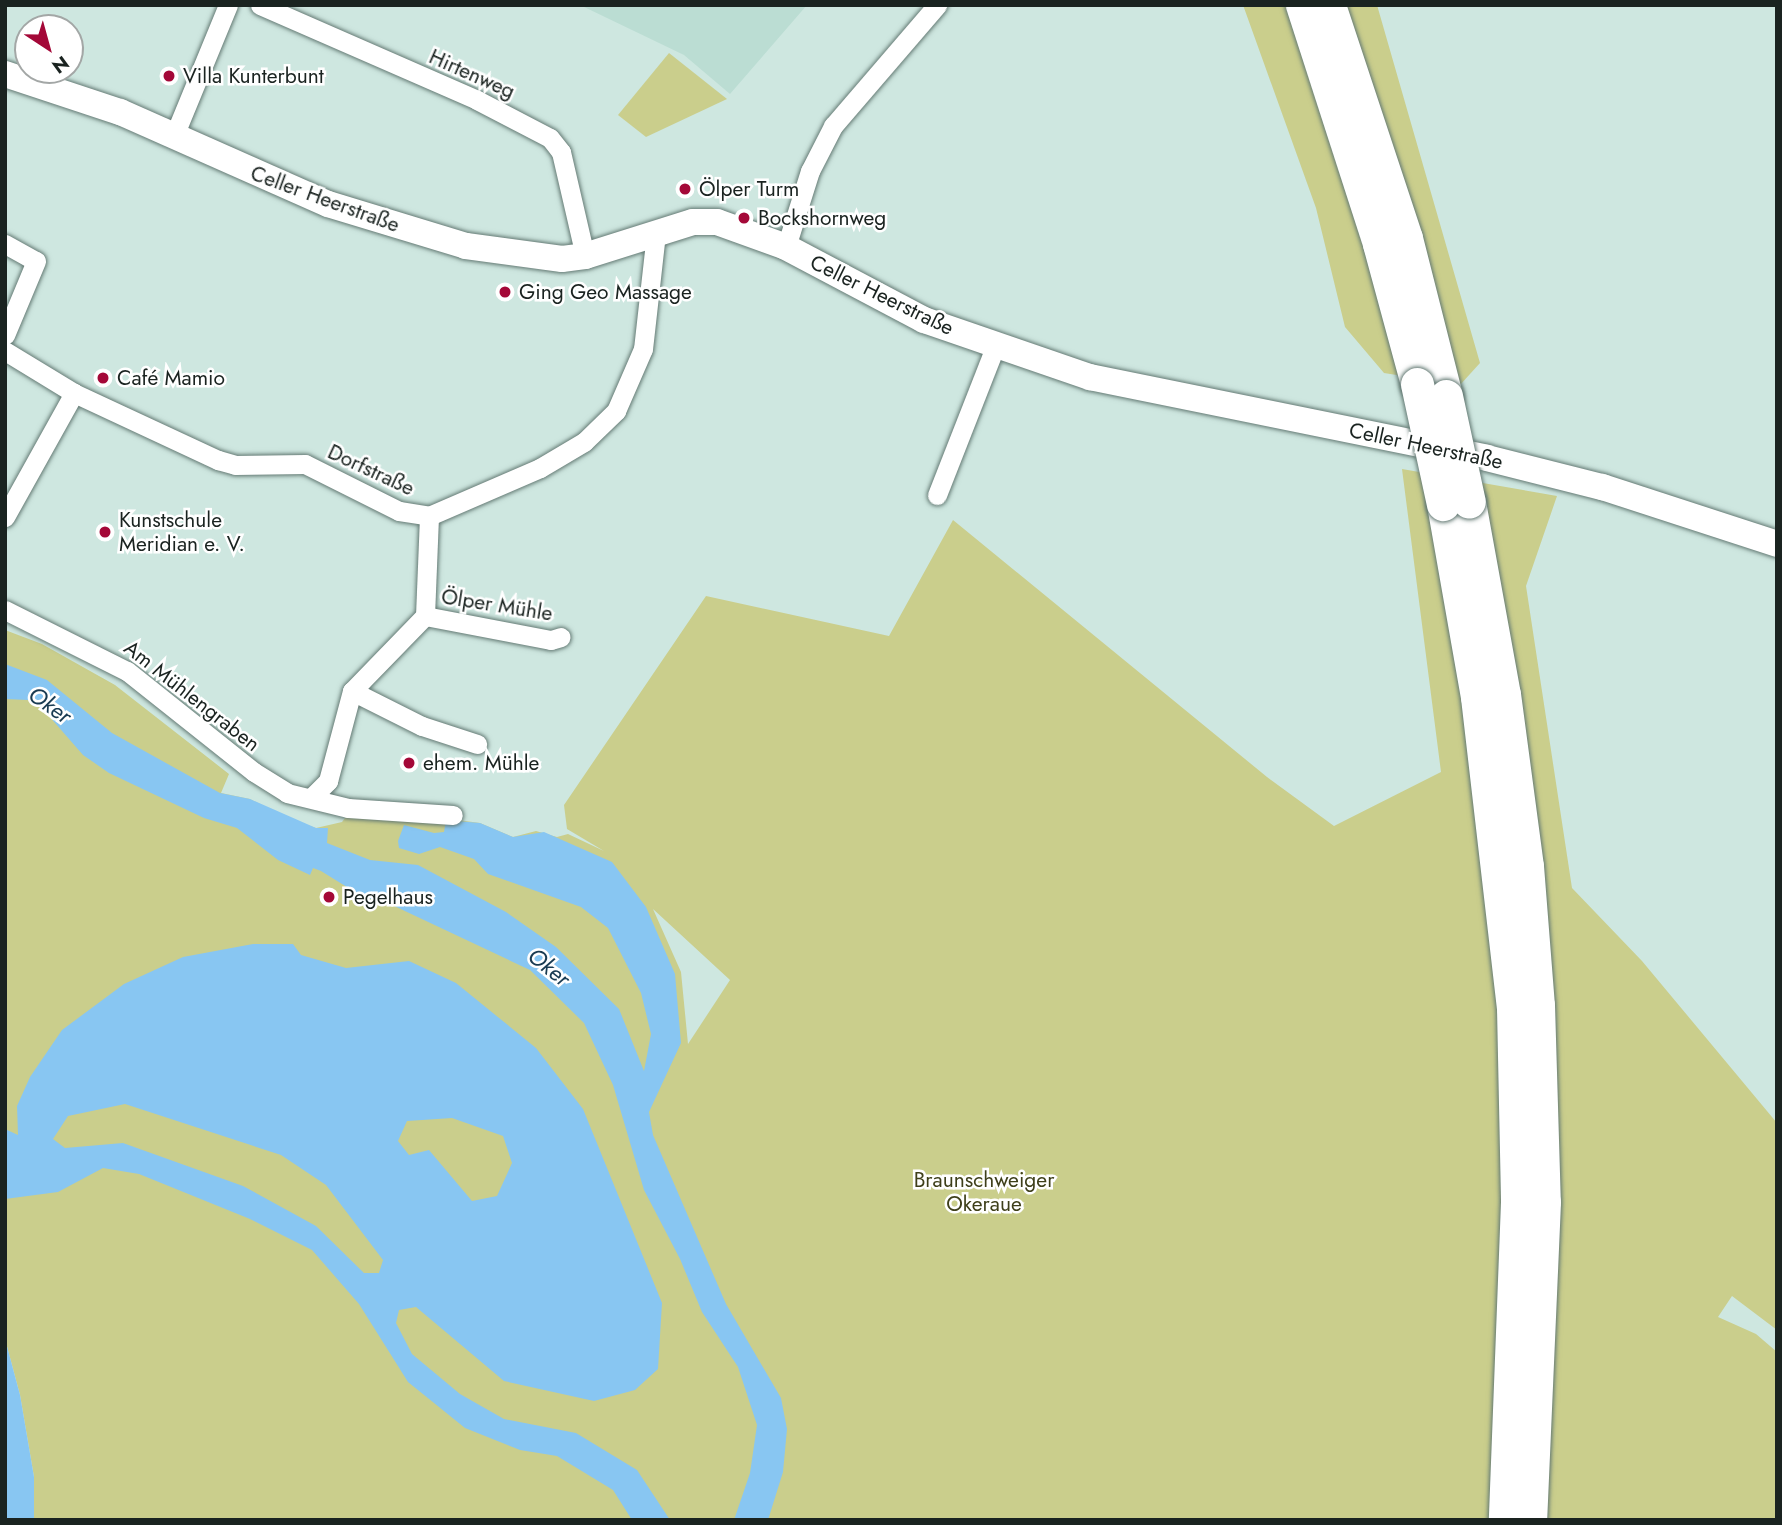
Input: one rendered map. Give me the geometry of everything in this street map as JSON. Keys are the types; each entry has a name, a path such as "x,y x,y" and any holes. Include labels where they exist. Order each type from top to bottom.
{"highway":[{"path":"1302,5 1371,218 1432,390"},
{"path":"1329,5 1398,213 1456,503 1504,694 1527,866 1538,1005 1531,1202 1530,1520"},
{"path":"1505,1520 1531,1202"}],"main road":[{"name":"Celler Heerstraße","path":"5,74 81,98 174,136 279,185 376,221 506,254 541,259 585,256 693,222 717,222 786,247 924,320 995,347 1090,377 1409,441 1601,486 1777,544"}],"street":[{"path":"174,136 228,5"},
{"name":"Hirtenweg","path":"260,5 488,105 551,138 561,152 585,256"},
{"path":"786,247 802,190 833,126 937,5"},
{"name":"Dorfstraße","path":"5,351 75,393 218,460 234,465 305,464 399,510 429,516 540,468 584,442 616,411 643,349 656,234"},
{"path":"5,244 36,261 5,335"},
{"path":"937,495 995,347"},
{"path":"5,517 75,393"},
{"path":"313,797 328,781 352,691 425,616 429,516"},
{"name":"Am Mühlengraben","path":"5,610 127,671 271,785 348,808 453,815"},
{"name":"Ölper Mühle","path":"425,616 551,640 561,638"},
{"path":"352,691 422,726 477,744"}],"shaded area":[{"path":"580,5 807,5 730,94 684,55"}],"green space":[{"path":"1243,5 1377,5 1480,363 1460,385 1384,373 1345,327 1316,208"},
{"path":"669,53 727,99 646,137 618,115"},
{"name":"Braunschweiger Okeraue","path":"1402,469 1557,496 1526,586 1572,888 1642,961 1777,1123 1777,1330 1732,1296 1718,1317 1756,1334 1777,1352 1777,1520 34,1520 34,1477 20,1395 5,1339 5,630 42,644 115,685 229,774 221,793 250,799 284,817 316,828 342,822 349,813 458,820 480,823 513,837 536,831 557,837 568,834 604,851 567,829 564,805 706,596 889,636 953,520 1267,777 1334,826 1441,772","holes":["653,909 730,980 688,1044 681,972"]}],"water":[{"name":"Oker","path":"5,664 47,680 112,733 220,793 250,799 316,828 328,828 327,843 370,860 418,865 506,912 556,947 619,1009 644,1071 651,1034 641,993 608,928 581,907 488,874 474,859 440,847 419,854 399,848 398,841 404,825 434,833 444,832 446,820 480,823 513,837 544,832 612,862 646,907 675,974 681,1043 649,1112 653,1135 726,1304 781,1398 787,1429 783,1472 768,1520 734,1520 750,1473 757,1425 738,1367 702,1312 680,1259 644,1190 613,1085 584,1023 530,970 390,904 363,897 321,871 313,868 310,875 278,860 237,828 204,818 109,773 83,755 42,708 28,700 5,699"},
{"path":"253,944 293,944 301,955 346,968 409,961 456,983 536,1048 583,1109 662,1303 658,1369 635,1390 594,1401 504,1381 416,1307 399,1310 396,1323 412,1354 460,1394 504,1419 576,1433 637,1470 670,1520 632,1520 613,1490 557,1456 520,1450 465,1428 408,1382 359,1304 312,1250 250,1219 139,1174 103,1168 58,1192 5,1199 5,1129 18,1135 17,1106 30,1077 62,1030 124,984 183,957","holes":["125,1104 281,1155 326,1185 383,1260 379,1273 364,1273 316,1226 243,1186 123,1143 65,1148 53,1139 68,1116","452,1118 503,1136 512,1163 497,1196 472,1201 429,1150 409,1155 398,1141 407,1121"]},
{"path":"5,1339 20,1395 34,1477 34,1520 6,1520"}],"place":[{"name":"Villa Kunterbunt","path":"169,76"},
{"name":"Ölper Turm","path":"685,189"},
{"name":"Bockshornweg","path":"744,218"},
{"name":"Ging Geo Massage","path":"505,292"},
{"name":"Café Mamio","path":"103,378"},
{"name":"Kunstschule Meridian e. V.","path":"105,532"},
{"name":"ehem. Mühle","path":"409,763"},
{"name":"Pegelhaus","path":"329,897"}]}
